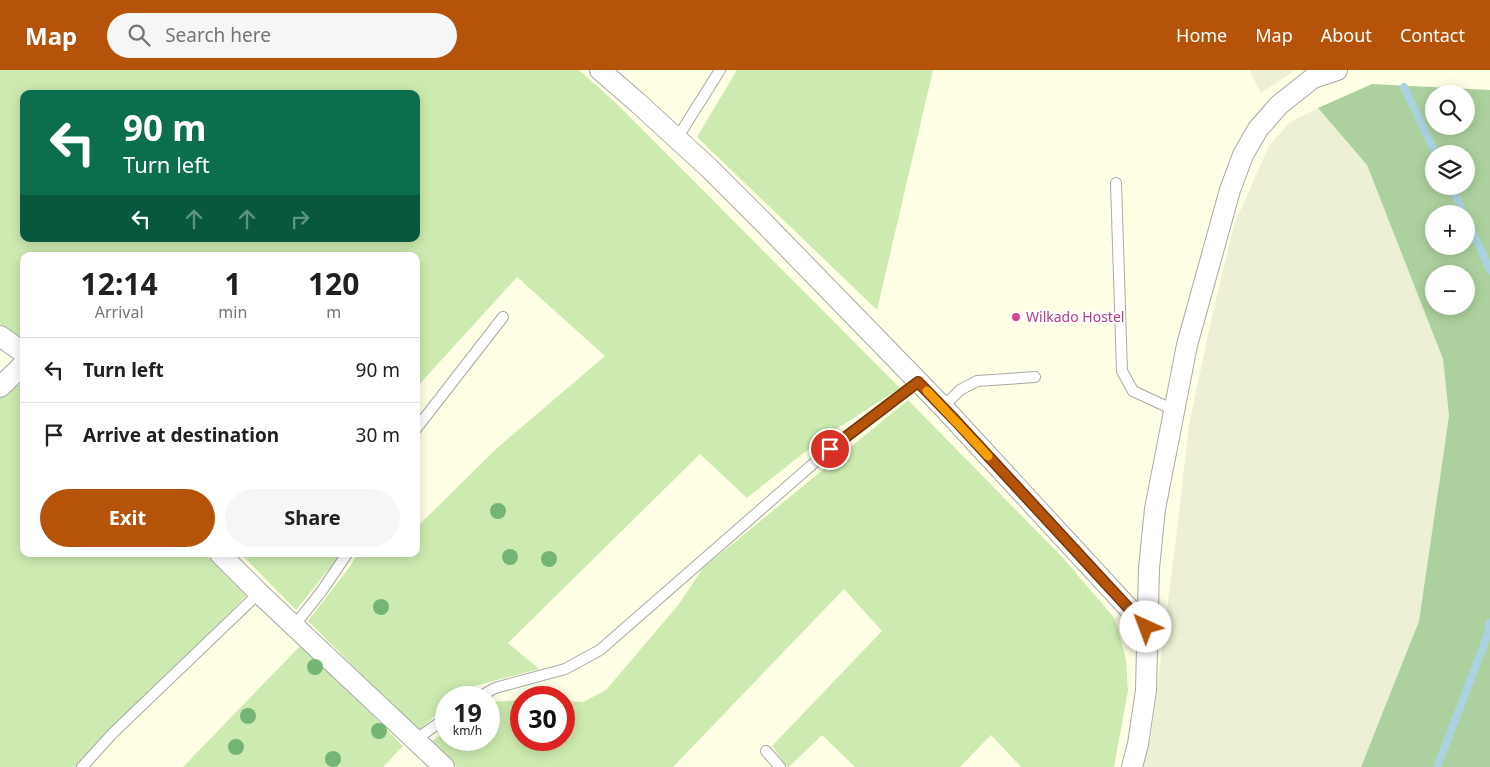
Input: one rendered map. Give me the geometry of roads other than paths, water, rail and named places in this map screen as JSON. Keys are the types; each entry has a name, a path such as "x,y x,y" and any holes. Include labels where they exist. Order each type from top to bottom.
{"street":[{"path":"600,70 709,168 765,224 942,406 1146,627"},
{"path":"1132,767 1138,744 1146,690 1146,627 1155,509 1187,345 1228,199 1243,155 1258,128 1279,105 1313,78 1337,70"},
{"path":"0,336 20,350"},
{"path":"0,387 20,368"},
{"path":"223,557 444,767"}],"lane":[{"path":"676,140 720,70"},
{"path":"1116,183 1122,371 1133,390 1174,410"},
{"path":"420,424 503,317"},
{"path":"942,406 960,390 976,380 1035,377"},
{"path":"500,687 565,669 600,650 830,449 918,382"},
{"path":"294,626 321,592 345,557"},
{"path":"82,767 113,733 259,593"},
{"path":"415,740 435,726"},
{"path":"766,751 780,767"}],"waterway":[{"path":"1404,87 1432,145"},
{"path":"1455,195 1460,205"},
{"path":"1475,238 1490,270"},
{"path":"1437,767 1488,634 1490,623"}],"place":[{"name":"Wilkado Hostel","path":"1016,317"}]}
